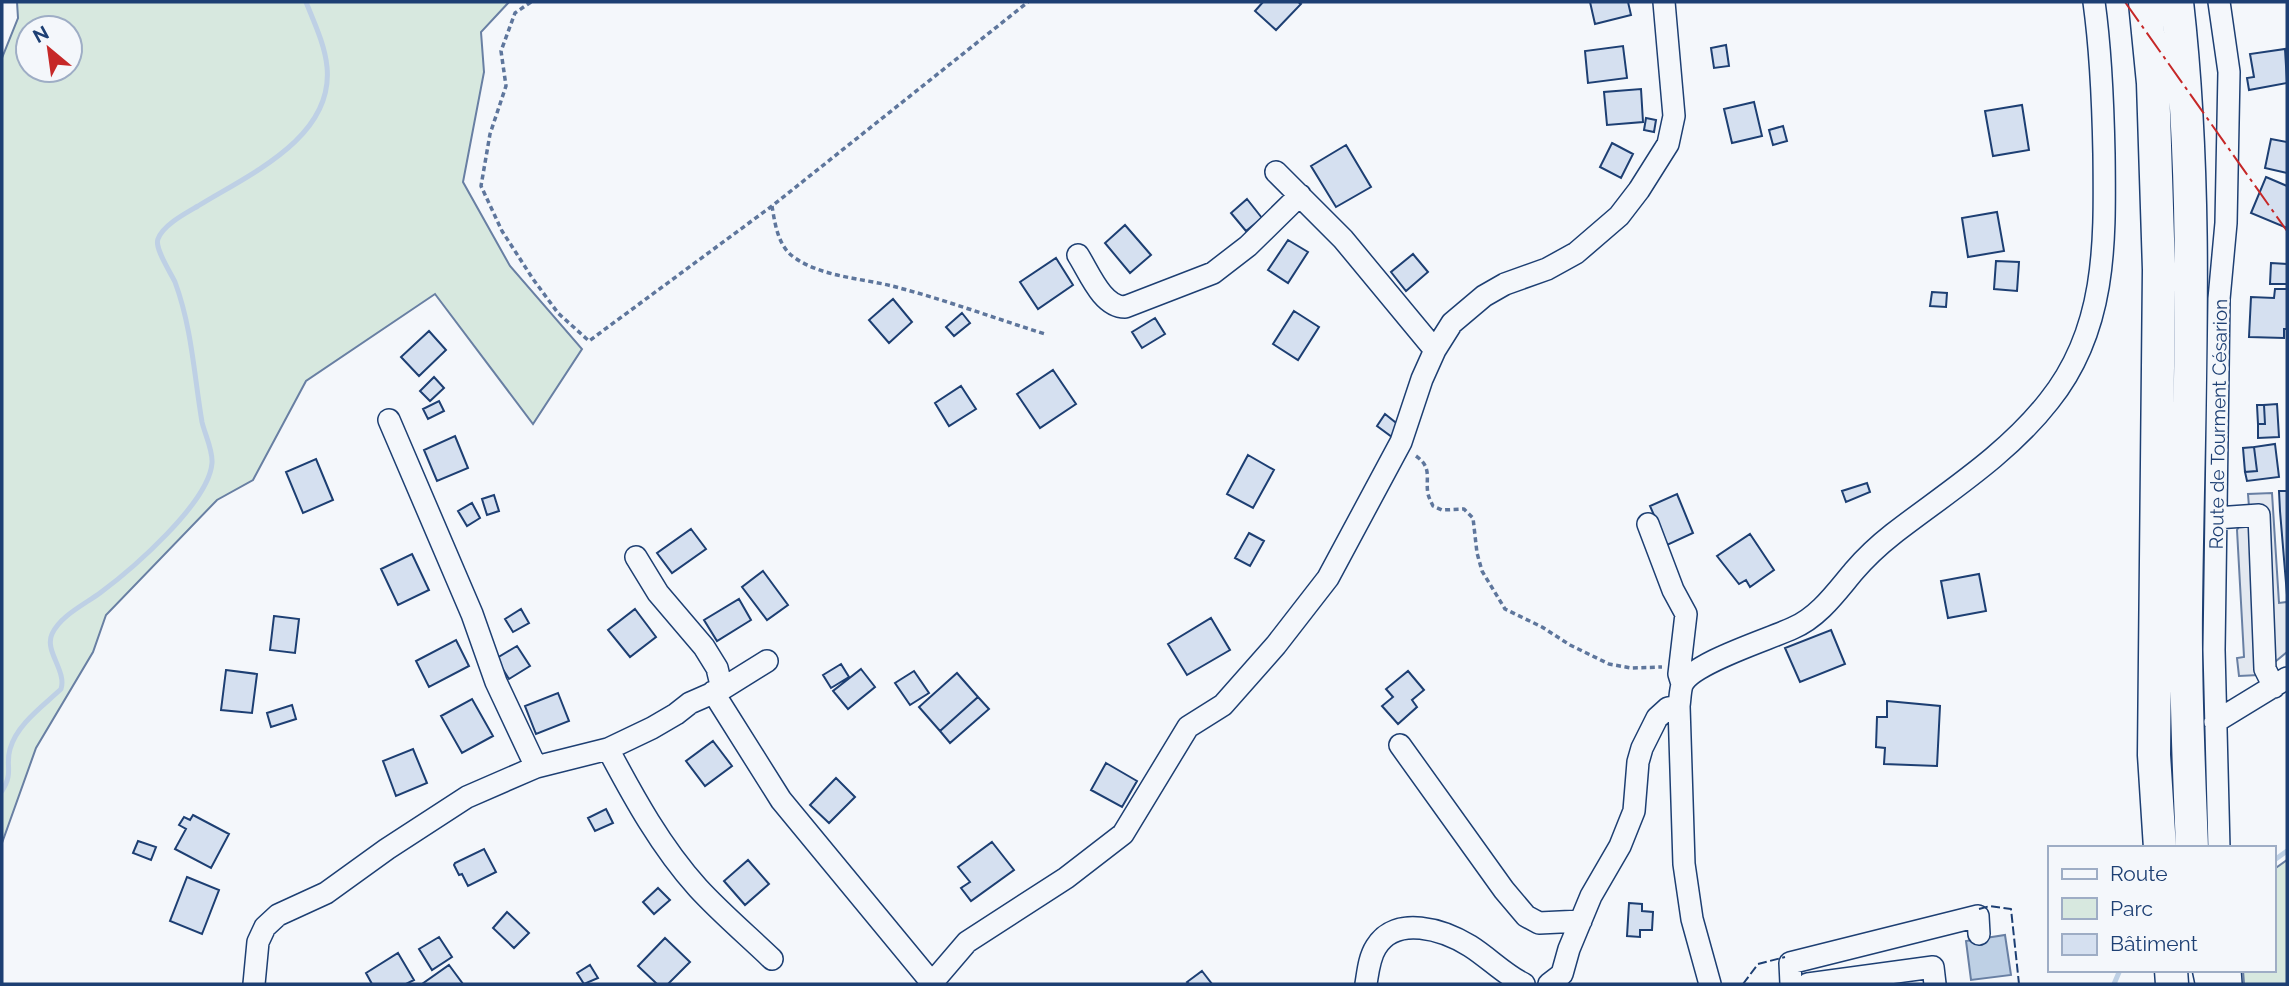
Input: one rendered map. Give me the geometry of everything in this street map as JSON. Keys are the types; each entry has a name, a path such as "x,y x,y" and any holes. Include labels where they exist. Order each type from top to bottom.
{"highway":[{"path":"2145,2 2153,83 2160,270 2154,755 2160,846"},
{"path":"2178,2 2186,79 2192,270 2186,614 2192,846"}],"street":[{"path":"636,557 658,593 704,647 716,668 717,690 781,800 932,984 967,942 1066,878 1123,834 1188,727 1223,705 1276,645 1328,578 1401,442 1422,379 1435,350 1452,323 1484,296 1504,284 1547,269 1576,253 1619,216 1657,164 1668,144 1674,117 1664,2"},
{"path":"1681,679 1741,648 1796,627 1814,614 1886,540 2000,452 2050,401 2071,370 2084,341 2101,278 2105,205 2104,121 2100,48 2094,2"},
{"name":"Route de Tourment Césarion","path":"2219,2 2229,72 2225,223 2219,299 2216,518 2215,722 2219,846"},
{"path":"1276,172 1343,239 1435,350"},
{"path":"1078,256 1107,300 1117,307 1125,307 1213,273 1248,246 1300,195"},
{"path":"390,420 472,614 496,682 536,768"},
{"path":"2215,722 2281,682 2264,669 2259,515 2216,518"},
{"path":"1648,524 1673,590 1686,614 1679,706 1684,864 1692,919 1710,984"},
{"path":"254,984 258,942 265,927 278,915 326,893 467,797 536,768 608,749 652,728 690,703 767,661"},
{"path":"1549,984 1562,974 1591,896 1620,846 1634,811 1638,762 1642,748 1657,718 1668,708 1679,706"},
{"path":"1400,745 1504,890 1526,916 1539,923 1581,921"},
{"path":"608,749 635,801 676,861 699,890 772,959"},
{"path":"1791,984 1790,963 1978,916 1979,934"},
{"path":"1366,984 1368,967 1382,939 1407,928 1424,928 1469,945 1524,984"},
{"path":"1808,984 1933,967 1935,984"}],"path":[{"path":"531,2 515,13 501,51 506,86 490,134 481,186 502,231 533,279 558,313 589,341 772,206 1028,2"},
{"path":"772,206 775,227 784,247 794,258 825,271 893,286 1045,334"},
{"path":"1392,460 1412,453 1422,460 1429,474 1428,493 1433,506 1441,510 1464,509 1474,518 1477,553 1482,571 1505,609 1609,664 1631,668 1661,667 1681,679"}],"green space":[{"path":"17,2 509,2 481,32 484,72 463,182 510,266 582,349 533,424 435,294 306,381 253,480 217,500 106,615 93,652 36,748 2,843 2,58 14,28 14,84 84,84 84,14 18,14"},
{"path":"2287,860 2287,984 2244,984 2243,972 2275,972 2275,869"}],"shaded area":[{"path":"2272,493 2279,603 2287,602 2287,652 2259,675 2239,676 2237,658 2244,657 2237,530 2249,507 2248,494"}],"water":[{"path":"2005,935 2011,975 1971,980 1966,941"}],"building":[{"path":"1263,2 1301,4 1276,30 1255,11"},
{"path":"1590,2 1628,2 1631,15 1595,24"},
{"path":"1726,45 1729,66 1714,68 1711,48"},
{"path":"1623,46 1627,78 1588,83 1585,51"},
{"path":"2285,49 2287,83 2249,90 2247,78 2254,77 2250,54"},
{"path":"1641,89 1643,122 1607,125 1604,92"},
{"path":"1754,102 1762,136 1732,143 1724,109"},
{"path":"2022,105 2029,150 1993,156 1985,111"},
{"path":"1646,118 1656,120 1654,132 1644,130"},
{"path":"1783,126 1787,141 1773,145 1769,130"},
{"path":"2271,139 2287,142 2287,173 2265,168"},
{"path":"1612,143 1633,154 1621,178 1600,167"},
{"path":"1346,145 1371,187 1336,207 1311,166"},
{"path":"2266,177 2287,186 2287,228 2251,213"},
{"path":"1247,199 1262,218 1246,231 1231,213"},
{"path":"1997,212 2004,251 1968,257 1962,218"},
{"path":"1125,225 1151,255 1130,273 1105,243"},
{"path":"1288,240 1308,252 1288,283 1268,270"},
{"path":"1413,254 1428,272 1406,291 1391,272"},
{"path":"1056,258 1073,285 1038,309 1020,282"},
{"path":"1996,261 2019,262 2017,291 1994,289"},
{"path":"2271,263 2287,264 2287,284 2270,284"},
{"path":"2275,289 2287,289 2287,329 2284,329 2284,338 2249,337 2251,297 2274,298"},
{"path":"1932,292 1947,293 1946,307 1930,306"},
{"path":"893,299 912,322 889,343 869,320"},
{"path":"1294,311 1319,327 1298,360 1273,344"},
{"path":"962,313 970,323 954,336 946,327"},
{"path":"1155,318 1165,334 1142,348 1132,332"},
{"path":"429,331 446,350 419,376 401,357"},
{"path":"1053,370 1076,404 1040,428 1017,394"},
{"path":"434,377 444,388 430,401 420,391"},
{"path":"961,386 976,409 949,426 935,403"},
{"path":"439,401 444,411 428,419 423,409"},
{"path":"2277,404 2279,437 2258,438 2258,424 2265,424 2264,405"},
{"path":"2257,405 2264,405 2265,424 2258,424"},
{"path":"1385,414 1400,426 1392,437 1377,426"},
{"path":"455,436 468,468 437,481 424,450"},
{"path":"2275,444 2279,477 2247,481 2245,472 2257,471 2254,447"},
{"path":"2254,447 2257,471 2245,472 2243,448"},
{"path":"1248,455 1274,470 1253,508 1227,494"},
{"path":"316,459 333,500 303,513 286,472"},
{"path":"1867,483 1870,492 1846,502 1842,491"},
{"path":"2279,491 2287,491 2287,595 2280,511"},
{"path":"1677,494 1693,533 1667,545 1650,506"},
{"path":"494,495 499,511 487,515 482,499"},
{"path":"472,503 480,518 467,526 458,511"},
{"path":"691,529 706,549 672,573 657,553"},
{"path":"1249,533 1264,541 1250,566 1235,558"},
{"path":"1750,534 1774,570 1750,587 1746,580 1739,584 1717,556"},
{"path":"412,554 429,590 398,605 381,569"},
{"path":"763,571 788,605 767,620 742,587"},
{"path":"1979,574 1986,611 1948,618 1941,581"},
{"path":"739,599 751,620 717,641 704,620"},
{"path":"521,609 529,623 513,632 505,619"},
{"path":"635,609 656,637 630,657 608,630"},
{"path":"274,616 299,619 295,653 270,650"},
{"path":"1211,618 1230,650 1187,675 1168,644"},
{"path":"1831,630 1845,664 1800,682 1785,648"},
{"path":"456,640 469,666 429,687 416,661"},
{"path":"517,646 530,666 509,679 499,663 492,661"},
{"path":"841,664 849,677 831,688 823,675"},
{"path":"861,669 875,687 848,709 833,691"},
{"path":"226,670 257,674 252,713 221,710"},
{"path":"914,671 929,693 910,705 895,683"},
{"path":"1408,671 1424,690 1412,700 1417,707 1398,724 1382,706 1393,697 1386,689"},
{"path":"957,673 978,697 940,731 919,707"},
{"path":"558,693 569,721 536,734 525,706"},
{"path":"978,697 989,709 950,743 940,731"},
{"path":"472,699 493,736 462,753 441,716"},
{"path":"1887,701 1940,706 1937,766 1884,764 1885,748 1876,747 1877,717 1887,717"},
{"path":"292,705 296,719 271,727 267,713"},
{"path":"713,741 732,766 705,786 686,761"},
{"path":"413,749 427,783 396,796 383,761"},
{"path":"1106,763 1137,781 1122,807 1091,790"},
{"path":"836,778 855,797 829,823 810,805"},
{"path":"606,809 613,823 595,831 588,818"},
{"path":"193,815 229,834 211,868 175,849 186,829 179,825 184,817 190,820"},
{"path":"138,841 156,847 151,860 133,853"},
{"path":"992,842 1014,870 971,901 961,888 970,882 958,867"},
{"path":"484,849 496,872 468,886 454,865"},
{"path":"748,860 769,884 745,905 724,881"},
{"path":"187,877 219,890 202,934 170,921"},
{"path":"658,888 670,900 654,914 643,902"},
{"path":"1629,903 1642,904 1642,911 1653,912 1652,930 1640,930 1640,937 1627,936"},
{"path":"507,912 529,933 514,948 493,928"},
{"path":"439,937 452,957 432,970 419,949"},
{"path":"665,938 690,962 668,984 657,984 638,966"},
{"path":"398,953 414,980 406,984 372,984 366,973"},
{"path":"449,965 463,984 422,984"},
{"path":"590,965 598,978 584,984 577,973"},
{"path":"1202,971 1212,984 1187,982"}],"waterway":[{"path":"2,791 8,779 10,749 18,731 61,689 61,675 50,641 52,634 67,616 114,582 148,552 183,516 208,479 212,458 202,422 189,334 181,299 157,243 161,234 175,220 284,152 317,114 326,92 327,67 322,42 306,2"},
{"path":"2275,860 2287,851"},
{"path":"2114,984 2119,972"}],"fence":[{"path":"1979,909 1990,906 2011,909 2019,984"},
{"path":"1743,984 1758,964 1785,957"}],"power":[{"path":"2125,2 2287,231"}]}
